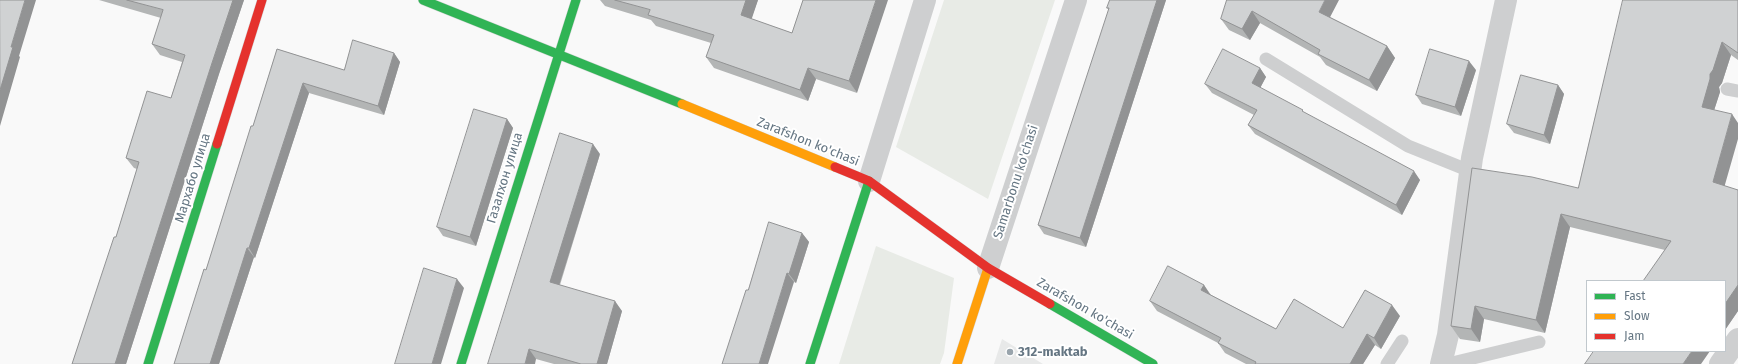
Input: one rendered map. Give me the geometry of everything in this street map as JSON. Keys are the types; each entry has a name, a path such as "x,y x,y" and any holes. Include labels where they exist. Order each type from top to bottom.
{"street":[{"name":"Мархабо улица","path":"148,364 262,0"},
{"name":"Zarafshon ko'chasi","path":"423,0 558,53 869,181 988,268 1153,364"},
{"name":"Газалхон улица","path":"461,364 576,0"},
{"path":"810,364 869,181 924,0"},
{"name":"Samarbonu ko'chasi","path":"957,364 1076,0"},
{"path":"1441,364 1448,336 1470,171 1506,0"},
{"path":"1720,364 1738,339"}],"lane":[{"path":"1266,59 1408,146 1470,171"},
{"path":"1387,364 1402,341"},
{"path":"1448,364 1539,342"}],"shaded area":[{"path":"944,0 1055,0 988,199 896,147"},
{"path":"876,246 954,278 944,353 940,364 839,364"},
{"name":"312-maktab","path":"1002,339 1043,364 994,364"}],"building":[{"path":"0,0 25,0 0,90"},
{"path":"127,0 233,0 115,364 72,364 114,237 116,237 139,162 126,158 147,91 171,98 185,55 152,44 163,10"},
{"path":"615,0 746,0 741,15 792,33 803,0 876,0 849,81 808,68 800,90 706,57 714,35 648,15 650,10"},
{"path":"1110,0 1157,0 1080,238 1038,225 1109,8 1107,8"},
{"path":"1227,0 1325,0 1319,12 1387,46 1369,80 1318,54 1320,50 1252,11 1242,29 1221,19"},
{"path":"1623,0 1738,0 1738,53 1722,42 1713,70 1710,74 1702,107 1732,114 1713,182 1738,190 1738,285 1726,303 1726,280 1644,280 1671,241 1561,214 1536,320 1475,306 1471,329 1451,326 1472,168 1532,177 1578,188"},
{"path":"353,40 394,53 378,106 303,83 249,248 247,248 210,364 174,364 204,269 206,270 251,126 253,126 277,49 344,70"},
{"path":"1223,49 1260,68 1252,83 1414,171 1396,205 1248,125 1257,110 1205,84"},
{"path":"1430,49 1469,61 1455,107 1416,95"},
{"path":"1521,75 1558,85 1544,135 1507,124"},
{"path":"474,109 507,119 470,237 437,227"},
{"path":"560,133 593,144 550,282 615,301 597,364 581,364 529,349 525,364 488,364"},
{"path":"769,222 802,233 789,274 787,273 759,364 722,364 746,290 748,290"},
{"path":"1168,266 1204,285 1201,290 1276,329 1294,299 1343,328 1365,290 1392,305 1374,338 1367,334 1350,364 1255,364 1256,362 1218,343 1221,338 1150,301"},
{"path":"424,268 457,279 432,364 395,364"},
{"path":"1593,352 1691,352 1683,364 1585,364"}],"traffic: fast":[{"path":"423,0 682,104"},
{"path":"461,364 576,0"},
{"path":"148,364 217,144"},
{"path":"810,364 869,181"},
{"path":"1050,304 1153,364"}],"traffic: slow":[{"path":"682,104 835,167"},
{"path":"957,364 988,268"}],"traffic: jam":[{"path":"217,144 262,0"},
{"path":"835,167 869,181 988,268 1050,304"}],"place":[{"name":"312-maktab","path":"1010,352"}]}
